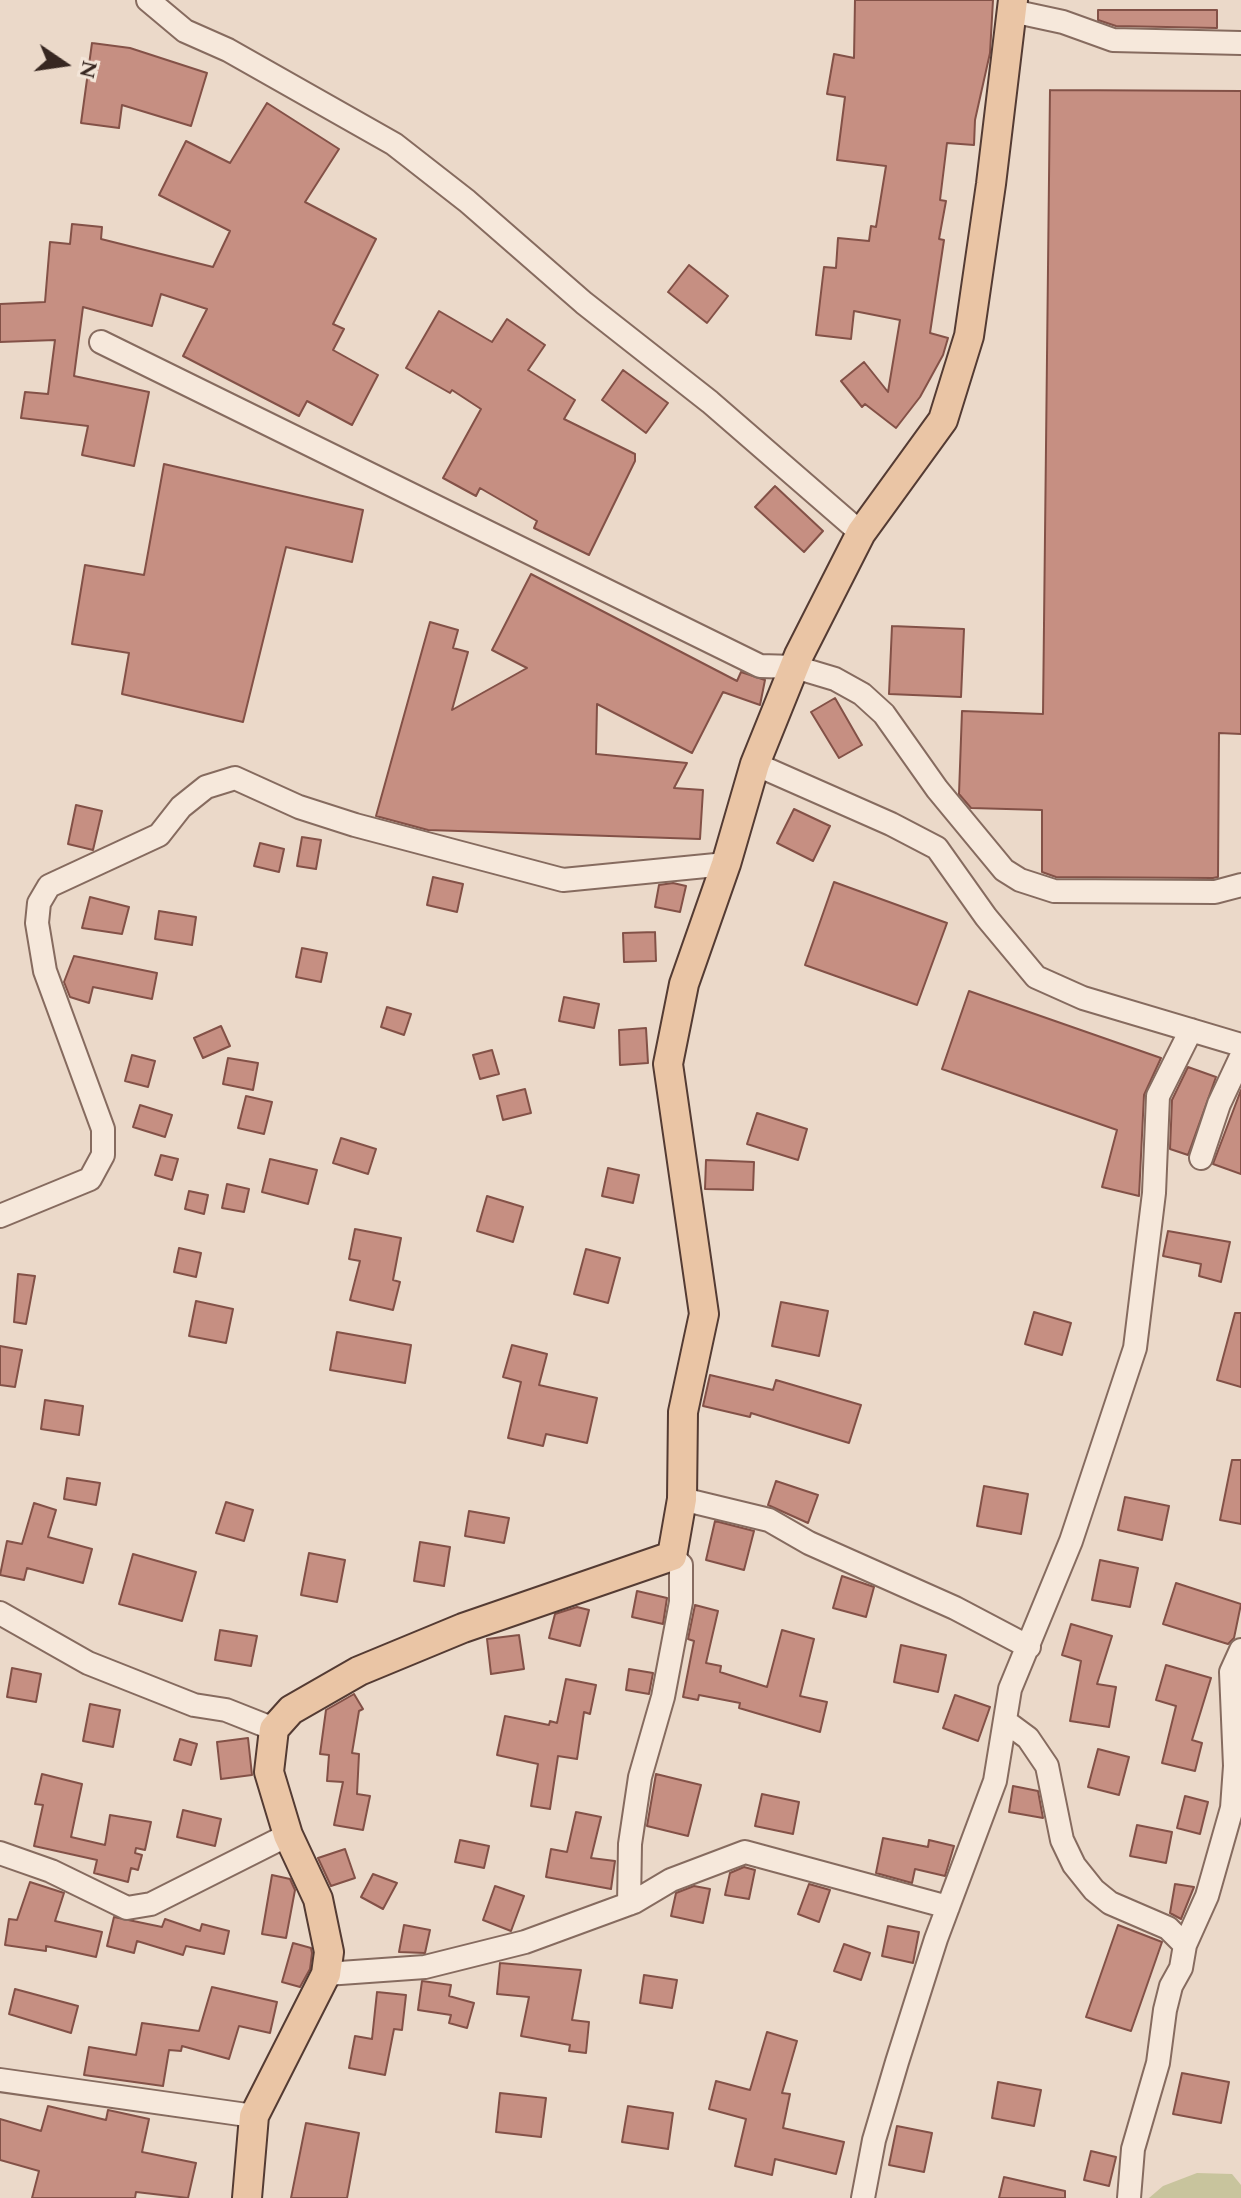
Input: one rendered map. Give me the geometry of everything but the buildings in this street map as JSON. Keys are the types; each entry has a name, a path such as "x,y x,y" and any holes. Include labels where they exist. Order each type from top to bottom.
{"main road":[{"path":"247,2198 254,2116 326,1974 329,1952 318,1899 288,1835 269,1772 274,1729 291,1710 359,1671 463,1628 672,1556 682,1499 683,1412 704,1314 668,1064 684,984 726,864 755,764 795,667 861,533 943,420 969,336 1012,6"}],"street":[{"path":"148,0 185,31 228,50 394,144 467,201 584,303 710,402 861,533"},
{"path":"1012,6 1113,40 1241,43"},
{"path":"101,342 760,666 795,667 835,679 862,694 884,714 937,789 1004,870 1020,880 1054,891 1215,892 1241,885"},
{"path":"755,764 891,824 937,848 986,917 1036,977 1083,998 1241,1045"},
{"path":"0,1216 90,1179 103,1155 103,1129 45,971 37,923 39,903 49,886 159,835 181,807 206,787 235,778 299,807 355,825 563,880 726,864"},
{"path":"863,2198 874,2140 948,1907 995,1781 1010,1689 1071,1541 1135,1348 1154,1193 1158,1096 1191,1030"},
{"path":"1201,1158 1219,1104 1241,1057"},
{"path":"682,1499 769,1520 809,1543 955,1608 1029,1647"},
{"path":"629,1904 630,1844 640,1777 663,1697 681,1602 681,1565 672,1556"},
{"path":"0,1613 88,1663 194,1705 226,1710 274,1729"},
{"path":"1129,2198 1133,2149 1158,2063 1171,1986 1181,1968 1185,1945 1211,1883 1232,1808 1235,1766 1231,1672 1241,1650"},
{"path":"1005,1721 1028,1738 1047,1766 1057,1801 1062,1840 1074,1865 1094,1890 1110,1903 1168,1928 1185,1945"},
{"path":"0,1853 51,1871 127,1908 151,1904 288,1835"},
{"path":"326,1974 425,1967 525,1942 629,1904 671,1880 745,1852 948,1907"},
{"path":"0,2080 254,2116"}],"shaded area":[{"path":"1197,2173 1232,2174 1241,2185 1241,2198 1149,2198 1163,2186"}]}
